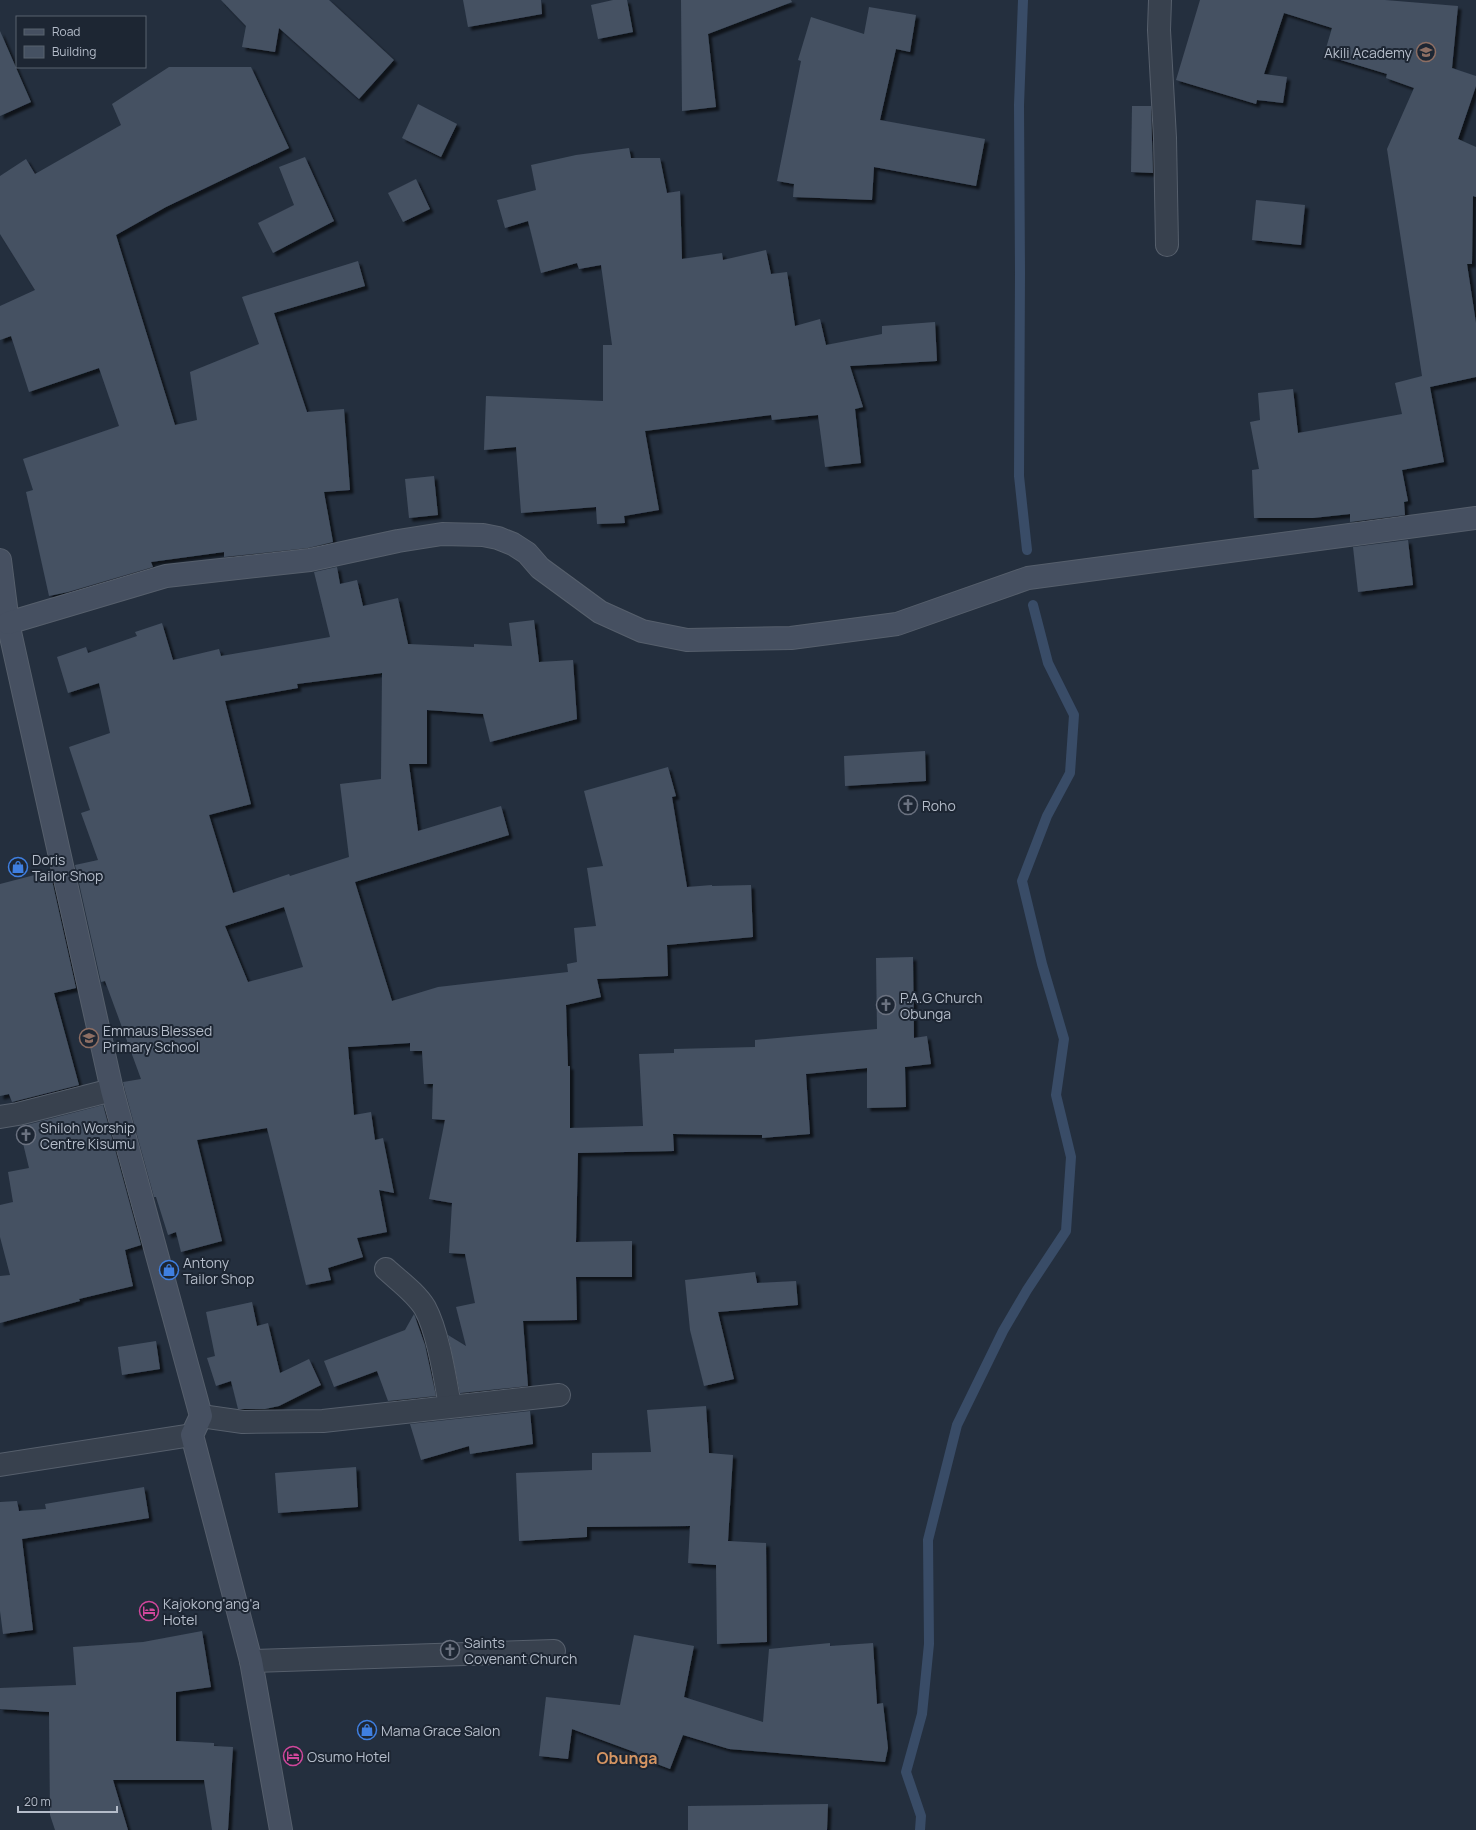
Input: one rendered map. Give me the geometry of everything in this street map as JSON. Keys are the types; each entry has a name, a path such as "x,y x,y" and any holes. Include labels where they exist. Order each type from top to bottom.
{"street":[{"path":"1160,0 1160,30 1166,138 1167,245"},
{"path":"4,624 166,576 310,560 398,541 442,534 483,535 498,538 513,544 527,553 540,568 600,612 642,631 687,640 791,638 897,624 1028,578 1476,518"},
{"path":"0,560 4,624 112,1090 197,1425 251,1661 281,1830"},
{"path":"0,1118 112,1090"},
{"path":"386,1269 409,1290 424,1308 432,1327 443,1368 450,1406"},
{"path":"0,1465 197,1425 243,1422 323,1421 450,1406 559,1396"},
{"path":"251,1661 554,1651"}],"building":[{"path":"221,0 329,0 394,60 359,99 279,28 275,52 242,47 246,26"},
{"path":"463,0 541,0 542,14 468,27"},
{"path":"613,0 627,0 633,32 598,39 591,5"},
{"path":"681,0 791,0 792,2 708,34 716,107 682,111"},
{"path":"1200,0 1385,0 1458,6 1452,68 1476,76 1476,86 1458,139 1476,147 1476,197 1473,196 1472,264 1467,264 1476,323 1476,377 1430,387 1444,462 1402,470 1408,501 1404,502 1405,515 1350,522 1350,514 1313,518 1254,518 1252,470 1259,469 1250,422 1260,420 1258,393 1293,389 1298,433 1402,414 1395,383 1422,376 1387,149 1414,88 1386,78 1387,74 1324,55 1332,28 1284,13 1264,74 1287,77 1283,103 1257,100 1256,104 1176,80"},
{"path":"869,7 916,15 910,52 896,49 880,120 985,139 976,186 874,167 872,200 793,197 794,184 777,181 801,61 798,60 811,17 864,34"},
{"path":"0,31 31,102 0,116"},
{"path":"169,67 251,67 289,148 166,207 116,235 175,425 197,420 190,372 259,344 242,297 358,261 365,286 274,313 307,412 344,409 350,490 324,492 333,542 308,548 224,557 224,552 151,562 153,567 68,592 49,596 26,492 33,490 23,459 119,426 99,368 29,392 11,336 0,340 0,306 35,290 0,234 0,176 26,159 35,174 121,125 112,104"},
{"path":"418,104 457,124 441,157 402,138"},
{"path":"1132,106 1151,106 1153,173 1131,172"},
{"path":"629,148 631,158 660,158 667,193 680,191 682,259 722,253 723,260 766,250 771,274 787,272 795,326 820,319 826,345 882,334 882,326 935,322 937,361 850,366 863,407 855,409 861,463 825,467 818,415 772,420 771,415 645,431 659,510 624,516 625,523 597,524 596,507 521,513 516,447 484,450 486,396 603,401 603,345 612,345 601,265 579,269 577,263 541,273 528,221 505,228 497,200 536,190 531,165 576,155"},
{"path":"305,157 334,221 273,253 258,223 294,205 279,167"},
{"path":"416,179 430,209 403,222 388,193"},
{"path":"1256,200 1305,205 1301,245 1252,240"},
{"path":"434,476 438,515 409,518 405,479"},
{"path":"1408,540 1413,585 1358,592 1353,547"},
{"path":"337,567 340,584 357,580 363,606 398,598 408,644 474,647 474,644 512,646 509,623 534,620 539,662 573,660 577,719 490,742 483,714 427,710 427,764 409,764 418,831 501,806 509,835 355,882 392,1001 438,987 568,972 567,964 577,962 574,928 596,926 587,868 603,866 584,791 668,767 676,796 672,797 687,887 712,885 751,885 753,937 667,945 668,976 597,979 601,997 566,1005 568,1066 570,1066 570,1128 643,1126 639,1054 674,1053 674,1049 755,1047 755,1040 877,1029 876,958 913,957 914,1038 927,1036 931,1064 905,1067 906,1107 867,1108 867,1068 806,1074 810,1134 762,1138 762,1135 673,1134 674,1151 578,1153 576,1242 632,1241 632,1277 576,1277 577,1320 523,1321 528,1386 460,1393 448,1335 466,1346 456,1307 475,1303 465,1254 449,1253 452,1203 429,1199 445,1120 432,1119 433,1084 424,1084 422,1051 410,1051 410,1043 348,1047 354,1115 371,1112 375,1140 383,1138 394,1193 379,1190 387,1232 357,1238 363,1257 328,1268 331,1280 306,1285 267,1128 197,1140 222,1241 181,1252 176,1232 168,1235 156,1197 154,1197 124,1087 123,1082 141,1079 105,981 101,982 75,865 98,860 81,813 90,810 69,747 110,733 99,683 68,693 57,657 86,647 88,653 137,636 135,632 162,623 173,660 219,649 221,656 330,637 314,572","holes":["382,673 381,779 340,784 349,857 290,876 289,874 233,893 209,815 251,804 225,701 298,688 297,684","284,907 303,967 248,982 225,926"]},
{"path":"925,751 926,781 845,786 844,756"},
{"path":"50,871 76,988 54,993 79,1085 12,1102 9,1094 0,1096 0,884"},
{"path":"103,1105 141,1245 125,1250 133,1286 79,1299 80,1301 0,1323 0,1276 10,1275 0,1237 0,1205 13,1202 8,1172 29,1168 19,1127"},
{"path":"755,1272 757,1283 796,1281 798,1305 718,1312 734,1379 704,1386 690,1330 685,1280"},
{"path":"252,1302 257,1326 268,1323 280,1373 309,1359 321,1385 279,1406 265,1409 238,1409 231,1381 216,1386 207,1358 215,1356 206,1312"},
{"path":"414,1314 425,1345 436,1396 388,1401 377,1371 334,1387 324,1361 405,1330"},
{"path":"156,1341 160,1369 122,1375 118,1347"},
{"path":"706,1406 709,1453 733,1455 728,1541 766,1543 767,1642 717,1644 716,1565 688,1563 690,1526 587,1527 587,1537 519,1541 516,1473 592,1470 592,1453 651,1452 647,1410"},
{"path":"530,1411 533,1444 470,1454 469,1446 421,1460 410,1424"},
{"path":"356,1467 358,1507 278,1513 275,1473"},
{"path":"144,1487 149,1518 22,1539 33,1630 3,1634 0,1611 0,1502 17,1501 19,1511 46,1509 45,1504"},
{"path":"202,1631 211,1687 176,1692 176,1741 214,1743 214,1746 233,1747 228,1830 212,1830 204,1780 113,1780 128,1830 55,1830 50,1815 49,1712 0,1709 0,1688 76,1685 73,1647 143,1642"},
{"path":"634,1635 694,1646 684,1697 763,1722 769,1649 830,1643 830,1646 873,1643 877,1704 883,1703 888,1748 885,1762 729,1749 683,1735 670,1769 636,1756 637,1753 572,1729 568,1759 539,1756 546,1697 620,1705"},
{"path":"828,1804 827,1830 688,1830 688,1806"}],"waterway":[{"path":"1023,0 1019,105 1019,476 1027,550"},
{"path":"920,1830 921,1816 906,1772 922,1714 929,1644 928,1540 957,1425 1003,1331 1027,1290 1066,1231 1071,1157 1056,1095 1064,1039 1042,964 1022,881 1047,816 1070,773 1074,715 1048,663 1033,605"}],"place":[{"name":"Akili Academy","path":"1426,52"},
{"name":"Roho","path":"908,805"},
{"name":"Doris Tailor Shop","path":"18,867"},
{"name":"P.A.G Church Obunga","path":"886,1005"},
{"name":"Emmaus Blessed Primary School","path":"89,1038"},
{"name":"Shiloh Worship Centre Kisumu","path":"26,1135"},
{"name":"Antony Tailor Shop","path":"169,1270"},
{"name":"Kajokong'ang'a Hotel","path":"149,1611"},
{"name":"Saints Covenant Church","path":"450,1650"},
{"name":"Mama Grace Salon","path":"367,1730"},
{"name":"Osumo Hotel","path":"293,1756"}],"district":[{"name":"Obunga","path":"627,1758"}]}
